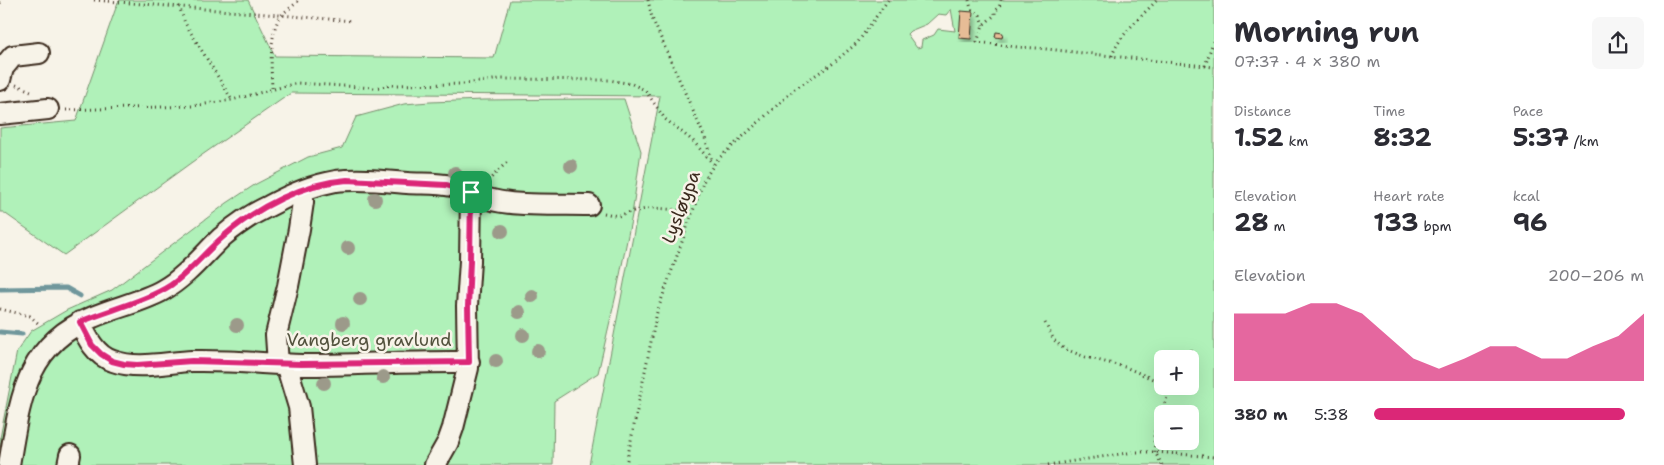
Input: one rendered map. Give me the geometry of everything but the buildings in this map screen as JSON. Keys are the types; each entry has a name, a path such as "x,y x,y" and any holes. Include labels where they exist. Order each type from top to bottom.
{"street":[{"path":"0,80 3,68 13,56 39,53"},
{"path":"0,114 48,109"},
{"path":"9,465 18,415 30,374 47,347 61,333 80,322 163,290 180,278 224,236 253,214 280,200 326,183 347,180 446,185 488,199 504,202 589,205"},
{"path":"303,191 299,229 276,335 282,364 299,408 305,465"},
{"path":"435,465 448,442 453,428 469,362 468,306 471,192"},
{"path":"80,322 92,345 101,354 112,361 124,364 137,365 192,361 282,364 469,362"}],"path":[{"path":"0,3 4,0"},
{"path":"94,0 353,21"},
{"path":"272,88 271,62 273,39 280,16 298,0"},
{"path":"648,0 652,18 705,138 713,164"},
{"name":"Lysløypa","path":"626,465 657,312 692,211 704,180 713,164 795,89 832,64 858,42 888,0"},
{"path":"969,0 971,8 980,15 983,25"},
{"path":"1000,0 998,8 994,11 995,15 983,25 977,42 1214,68"},
{"path":"1112,56 1115,48 1124,36 1157,0"},
{"path":"179,6 185,23 232,100"},
{"path":"1204,66 1214,39"},
{"path":"48,109 192,106 232,100 297,83 375,88 392,85 464,84 500,79 609,80 632,84 645,90 664,119 693,141 713,164"},
{"path":"589,205 596,212 618,216 641,209 665,208 692,211"},
{"path":"0,309 30,316 40,325"},
{"path":"1045,323 1054,340 1063,348 1084,357 1125,367 1154,381"},
{"path":"1162,465 1155,452 1155,429 1167,395"},
{"path":"1048,465 1134,452 1214,457"}],"green space":[{"path":"121,0 248,0 275,56 494,58 510,0 1214,0 1214,465 589,465 660,96 291,93 64,255 3,212 0,212 0,128 76,121 118,2","holes":["951,9 955,31 938,29 934,35 922,40 921,47 917,48 907,34 927,24 938,14 946,15"]},
{"name":"Vangberg gravlund","path":"624,99 641,151 632,215 598,373 554,401 553,465 0,465 0,438 17,351 31,331 67,310 112,290 227,203 256,184 308,157 342,148 356,117 404,104 430,102"}],"waterway":[{"path":"0,289 66,288 80,296"},
{"path":"0,332 22,334"}],"route":[{"path":"347,180 446,185 471,192 468,306 469,362 301,364 192,361 137,365 124,364 112,361 101,354 92,345 80,322 163,290 196,264 224,236 253,214 289,196 318,186 347,180"}]}
